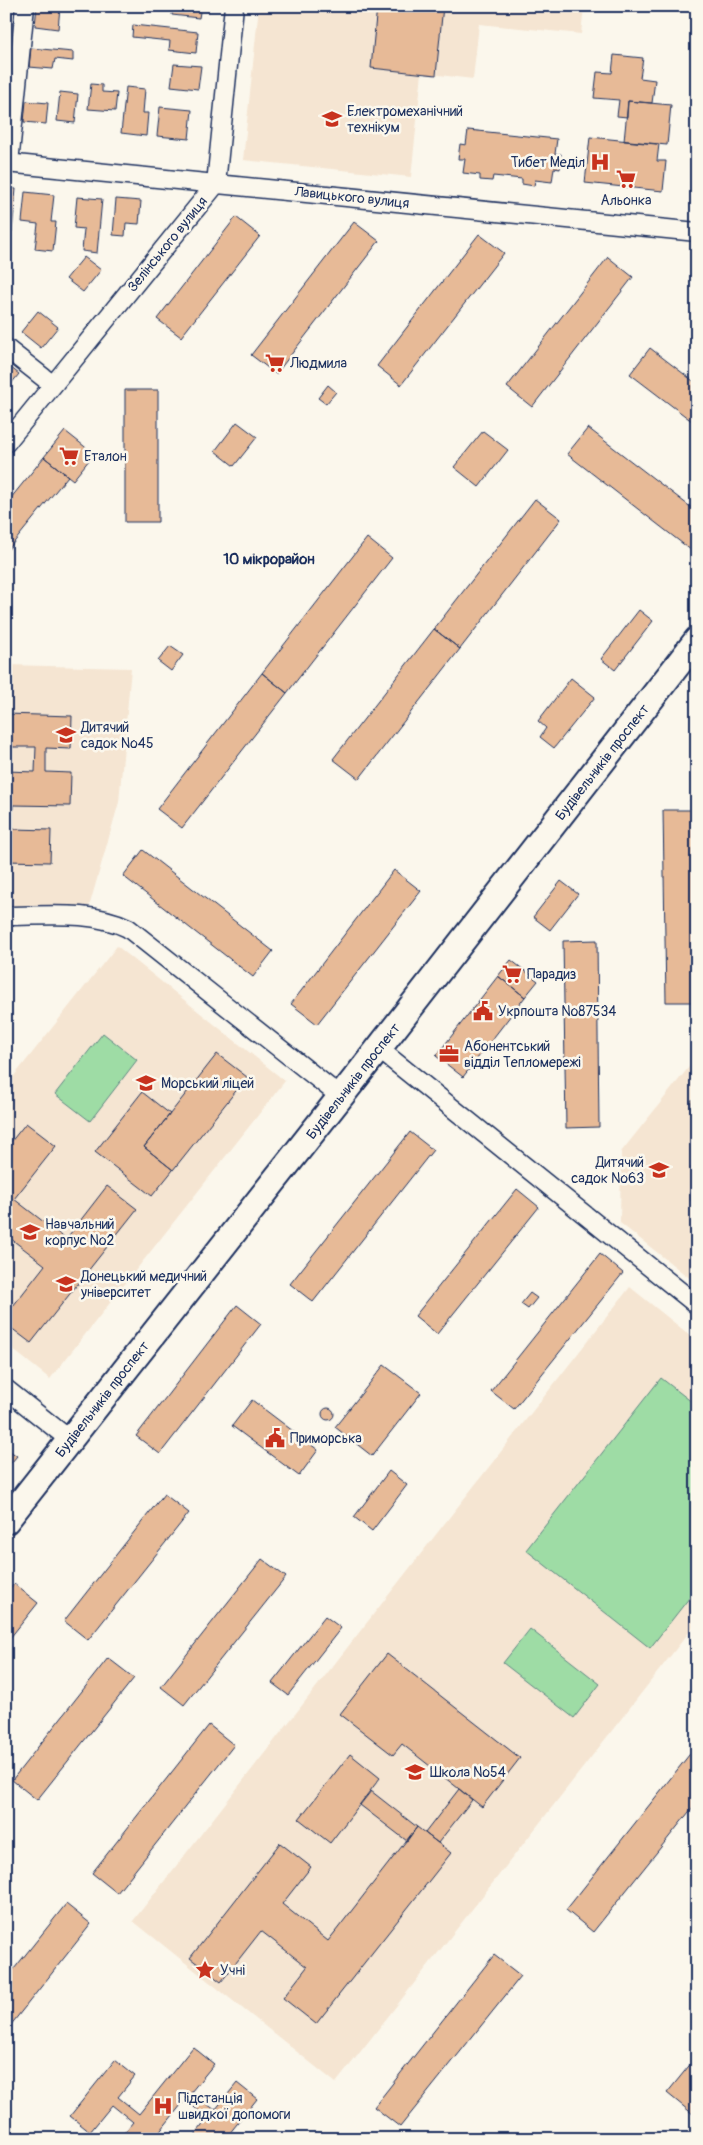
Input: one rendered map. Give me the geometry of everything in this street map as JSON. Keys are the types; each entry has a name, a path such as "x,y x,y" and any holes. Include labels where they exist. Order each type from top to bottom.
{"main road":[{"name":"Будівельників проспект","path":"6,1521 379,1049 697,640"}],"street":[{"path":"8,163 25,6"},
{"name":"Зелінського вулиця","path":"6,443 216,184 234,6"},
{"name":"Лавицького вулиця","path":"8,163 697,232"},
{"path":"6,348 53,385"},
{"path":"6,916 97,917 113,921 128,928 340,1097"},
{"path":"379,1049 697,1305"},
{"path":"6,1388 70,1440"}],"shaded area":[{"name":"Електромеханічний технікум","path":"259,6 584,6 581,34 479,24 473,79 422,73 411,177 243,160"},
{"name":"Дитячий садок №45","path":"6,665 131,668 119,802 89,907 6,906"},
{"name":"Морський ліцей","path":"117,946 285,1081 50,1379 6,1344 6,1086"},
{"name":"Дитячий садок №63","path":"697,1057 697,1284 620,1223 621,1152"},
{"name":"Школа №54","path":"630,1287 697,1341 697,1622 336,2083 133,1921"}],"green space":[{"path":"103,1033 137,1060 90,1121 55,1094"},
{"path":"661,1378 697,1406 697,1588 650,1648 526,1550"},
{"path":"530,1629 600,1684 574,1718 503,1663"}],"building":[{"path":"37,6 60,7 58,29 35,26"},
{"path":"164,6 201,6 199,18 172,15 173,7"},
{"path":"377,6 443,6 436,75 371,68"},
{"path":"133,25 198,32 196,53 169,50 170,41 132,37"},
{"path":"31,48 73,52 73,61 55,59 53,69 29,67"},
{"path":"614,55 643,58 640,78 655,80 652,103 628,101 627,117 617,116 619,100 594,98 597,72 612,73"},
{"path":"174,64 201,66 198,89 171,86"},
{"path":"91,84 102,85 102,92 117,93 115,111 88,109"},
{"path":"126,87 145,89 143,113 148,113 146,136 121,133"},
{"path":"60,92 78,94 75,123 57,121"},
{"path":"26,101 48,103 46,124 24,122"},
{"path":"628,101 671,105 667,145 624,141"},
{"path":"160,107 192,110 189,139 157,136"},
{"path":"468,130 557,139 555,154 561,154 560,169 554,168 552,182 535,180 534,186 522,184 522,179 493,176 492,181 480,180 480,175 463,173 465,159 458,159 460,144 466,145"},
{"path":"590,137 659,144 657,161 666,161 663,191 585,183"},
{"path":"6,188 16,189 12,232 6,232"},
{"path":"25,192 54,195 51,222 56,222 53,251 35,249 38,224 22,222"},
{"path":"77,197 102,199 97,253 82,251 84,229 74,228"},
{"path":"116,199 141,201 139,224 126,223 125,236 113,235"},
{"path":"236,217 260,236 181,337 157,319"},
{"path":"354,222 379,241 276,374 251,355"},
{"path":"479,234 504,253 401,385 377,366"},
{"path":"84,257 101,270 83,292 66,279"},
{"path":"608,257 633,277 532,407 507,387"},
{"path":"38,311 58,327 41,348 21,332"},
{"path":"650,348 697,384 697,425 630,374"},
{"path":"6,364 19,374 6,390"},
{"path":"328,385 336,392 326,404 318,398"},
{"path":"125,390 158,390 158,522 125,522"},
{"path":"237,422 257,437 234,466 215,451"},
{"path":"588,428 697,512 696,554 567,454"},
{"path":"65,431 94,454 73,480 44,457"},
{"path":"483,431 508,450 479,487 454,467"},
{"path":"44,457 68,476 6,552 6,504"},
{"path":"535,499 561,519 460,649 434,629"},
{"path":"367,538 392,558 287,693 262,673"},
{"path":"639,610 653,621 615,670 601,659"},
{"path":"434,629 460,649 359,779 333,759"},
{"path":"170,646 183,655 171,671 158,661"},
{"path":"262,673 287,693 182,828 157,809"},
{"path":"571,678 595,697 554,748 540,737 546,728 538,721"},
{"path":"6,714 72,716 71,749 46,748 46,772 71,773 70,806 13,805 13,829 51,830 50,862 6,861 6,771 35,772 36,747 6,747"},
{"path":"663,810 697,810 697,1002 666,1002"},
{"path":"143,850 273,951 253,977 123,876"},
{"path":"394,870 421,891 317,1024 291,1004"},
{"path":"561,881 578,894 550,930 533,917"},
{"path":"597,940 599,1127 566,1128 563,941"},
{"path":"511,960 538,981 525,997 498,976"},
{"path":"498,976 525,997 463,1077 436,1056"},
{"path":"217,1054 247,1077 173,1170 144,1147"},
{"path":"142,1092 170,1114 144,1147 173,1170 152,1196 95,1152"},
{"path":"691,1100 697,1100 697,1133 691,1133"},
{"path":"26,1123 56,1146 14,1199 66,1239 107,1186 137,1209 31,1343 6,1324 6,1315 45,1265 6,1235 6,1148"},
{"path":"410,1132 433,1150 313,1302 290,1284"},
{"path":"691,1167 697,1167 697,1201 691,1201"},
{"path":"517,1189 539,1207 437,1334 415,1316"},
{"path":"691,1235 697,1235 697,1267 692,1267"},
{"path":"600,1254 623,1273 514,1409 491,1391"},
{"path":"530,1293 537,1298 528,1309 521,1304"},
{"path":"237,1305 261,1324 160,1454 136,1436"},
{"path":"384,1365 421,1393 372,1456 335,1427"},
{"path":"252,1400 318,1450 299,1476 232,1426"},
{"path":"328,1408 334,1414 328,1420 322,1414"},
{"path":"6,1448 17,1456 6,1469"},
{"path":"389,1471 407,1485 372,1531 354,1517"},
{"path":"164,1494 189,1513 88,1640 64,1621"},
{"path":"262,1559 286,1577 184,1705 161,1687"},
{"path":"14,1584 38,1603 6,1643 6,1593"},
{"path":"325,1616 341,1628 288,1695 272,1683"},
{"path":"387,1654 520,1758 482,1807 402,1744 393,1755 340,1714"},
{"path":"108,1658 134,1678 37,1800 12,1780"},
{"path":"209,1725 234,1745 117,1893 92,1873"},
{"path":"697,1745 697,1802 593,1932 566,1910"},
{"path":"350,1754 380,1778 330,1843 299,1819"},
{"path":"459,1789 472,1800 438,1843 425,1833"},
{"path":"371,1791 417,1827 407,1841 360,1805"},
{"path":"417,1827 451,1853 316,2024 283,1998 307,1967 261,1931 221,1982 190,1958 280,1843 311,1867 282,1904 328,1941"},
{"path":"66,1904 91,1924 6,2031 6,1979"},
{"path":"494,1955 521,1976 400,2127 374,2107"},
{"path":"193,2047 214,2064 191,2092 215,2110 237,2083 257,2099 225,2139 192,2139 208,2118 185,2100 154,2139 119,2139 133,2122 112,2105 90,2132 70,2116 115,2060 135,2076 118,2097 139,2114"},
{"path":"697,2056 697,2111 694,2115 667,2093"},
{"path":"354,2133 360,2139 349,2139"}],"place":[{"name":"Електромеханічний технікум","path":"332,119"},
{"name":"Тибет Меділ","path":"600,162"},
{"name":"Альонка","path":"626,179"},
{"name":"Людмила","path":"275,363"},
{"name":"Еталон","path":"69,456"},
{"name":"Дитячий садок №45","path":"66,735"},
{"name":"Парадиз","path":"512,974"},
{"name":"Укрпошта №87534","path":"483,1011"},
{"name":"Абонентський відділ Тепломережі","path":"449,1054"},
{"name":"Морський ліцей","path":"146,1083"},
{"name":"Дитячий садок №63","path":"659,1170"},
{"name":"Навчальний корпус №2","path":"30,1232"},
{"name":"Донецький медичний університет","path":"66,1284"},
{"name":"Приморська","path":"275,1438"},
{"name":"Школа №54","path":"415,1772"},
{"name":"Учні","path":"205,1970"},
{"name":"Підстанція швидкої допомоги","path":"163,2106"}],"district":[{"name":"10 мікрорайон","path":"269,559"}]}
